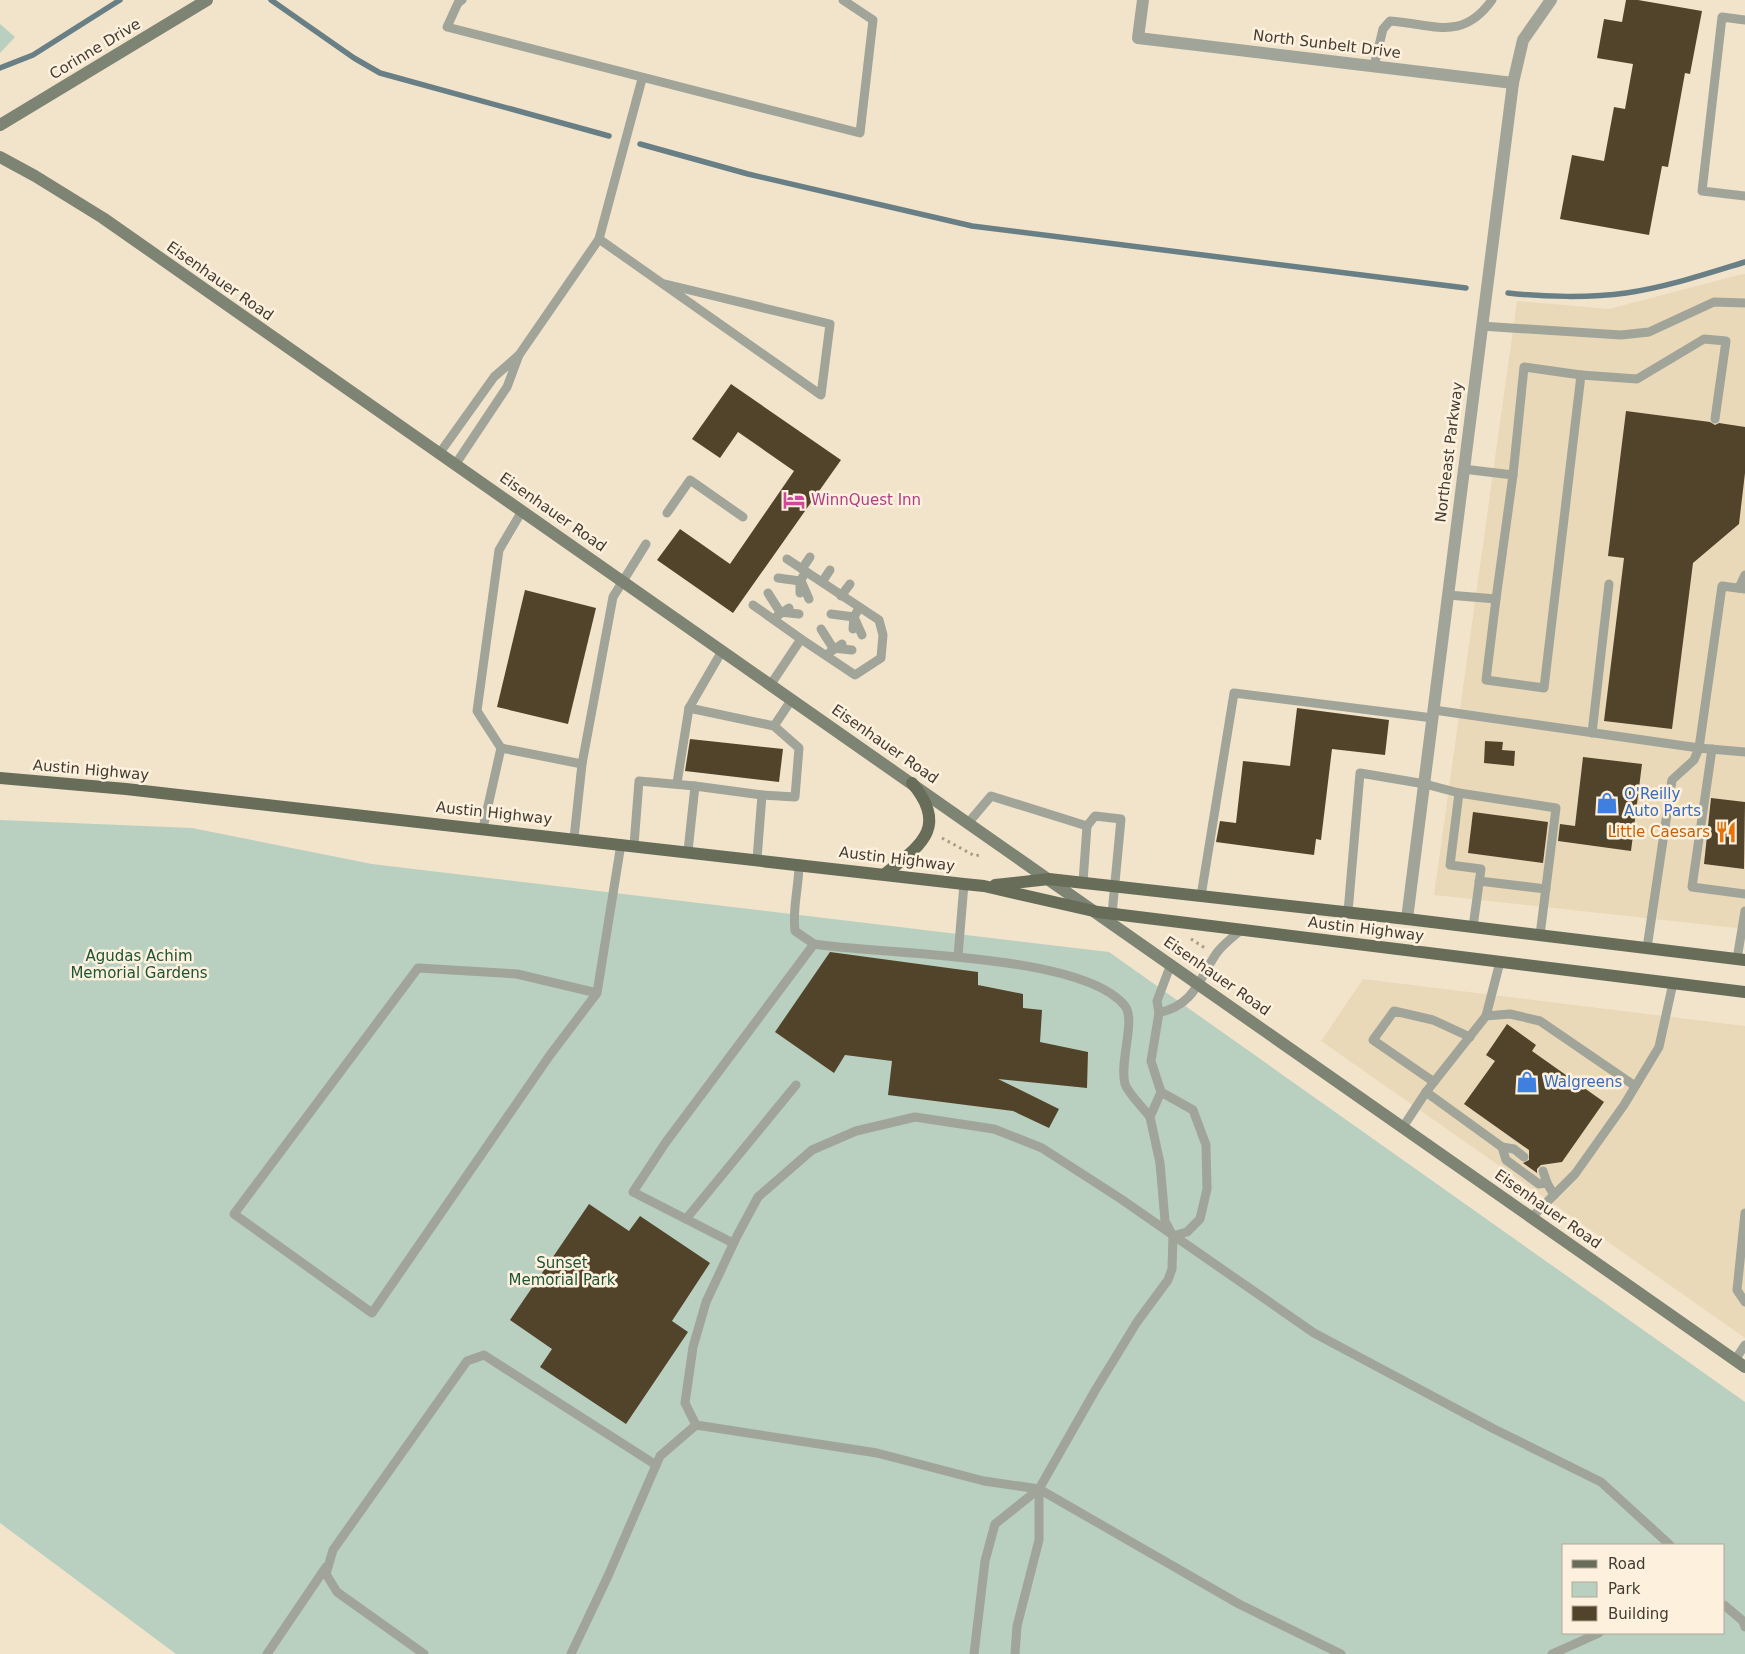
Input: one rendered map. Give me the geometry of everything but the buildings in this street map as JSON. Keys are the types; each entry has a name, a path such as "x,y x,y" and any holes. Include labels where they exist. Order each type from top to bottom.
{"main road":[{"name":"Corinne Drive","path":"0,125 207,0"},
{"name":"Eisenhauer Road","path":"0,158 35,176 103,218 1098,912 1740,1363"},
{"name":"Austin Highway","path":"0,778 126,789 483,828 984,886 1112,914 1745,992"},
{"path":"885,874 923,842 931,825 924,797 912,783"},
{"name":"Austin Highway","path":"984,886 1049,879 1083,882 1741,959"}],"street":[{"name":"North Sunbelt Drive","path":"1143,0 1138,38 1513,83"},
{"name":"Northeast Parkway","path":"1408,919 1463,469 1513,83 1523,40 1551,0"}],"lane":[{"path":"462,0 458,3 447,27 642,79 860,133 872,20 844,0"},
{"path":"1374,66 1383,29 1390,21 1447,28 1470,24 1492,0"},
{"path":"1745,20 1722,17 1702,191 1745,196"},
{"path":"439,454 494,377 518,354 599,239 642,79"},
{"path":"599,239 820,395 830,324 665,284"},
{"path":"1481,326 1621,335 1649,332 1714,302 1745,303"},
{"path":"1581,375 1544,688 1486,680 1524,366 1581,375 1637,380 1704,339 1726,341 1715,419"},
{"path":"455,465 507,387 518,354"},
{"path":"1463,469 1512,475"},
{"path":"667,513 690,480 743,517"},
{"path":"522,511 499,550 477,711 502,748 582,764"},
{"path":"574,838 582,764 613,597 646,544"},
{"path":"800,593 800,580 810,557"},
{"path":"752,605 855,675 882,658 883,635 879,620 787,559"},
{"path":"822,582 830,570"},
{"path":"1647,948 1672,780 1694,760 1699,748 1722,586 1742,588 1745,575"},
{"path":"778,578 800,580"},
{"path":"789,585 800,580"},
{"path":"800,580 809,599"},
{"path":"842,596 850,584"},
{"path":"1592,733 1609,584"},
{"path":"768,592 780,612"},
{"path":"1448,594 1496,599"},
{"path":"779,600 780,612"},
{"path":"774,620 780,612 789,608"},
{"path":"853,629 854,617 859,608"},
{"path":"780,612 799,614"},
{"path":"831,614 854,617"},
{"path":"842,621 854,617"},
{"path":"854,617 862,635"},
{"path":"821,629 833,648"},
{"path":"832,636 833,648"},
{"path":"771,684 801,640"},
{"path":"827,656 833,648 842,644"},
{"path":"833,648 852,650"},
{"path":"677,784 689,708 722,650"},
{"path":"1201,896 1234,694 1433,714 1592,733 1712,750 1745,752"},
{"path":"774,726 792,699"},
{"path":"597,994 517,974 418,968 234,1214 372,1313 550,1055 597,994 639,781 795,797 799,748 774,726 689,708"},
{"path":"483,828 502,748"},
{"path":"1712,750 1692,886 1745,894"},
{"path":"1348,912 1360,773 1425,784 1459,793 1556,808 1540,935"},
{"path":"688,851 696,786"},
{"path":"1459,793 1450,865 1481,869 1473,927"},
{"path":"758,859 762,795"},
{"path":"968,822 991,796 1087,826"},
{"path":"1083,882 1087,826 1095,816 1121,819 1112,914"},
{"path":"799,864 799,884 793,913 795,931 814,944 877,951 958,956 1045,970 1091,982 1112,993 1126,1007 1129,1027 1123,1058 1125,1084 1150,1117 1160,1163 1166,1221 1174,1236 1172,1269 1168,1280 1132,1330 1039,1489 995,1524 985,1561 974,1654"},
{"path":"1479,881 1546,890"},
{"path":"958,956 964,884"},
{"path":"1741,959 1745,911"},
{"path":"1160,1013 1180,1005 1200,985 1216,954 1241,930"},
{"path":"733,1244 633,1192 666,1142 814,944"},
{"path":"1403,1127 1426,1092 1486,1016 1500,962"},
{"path":"1150,1117 1161,1092 1151,1061 1160,1013 1157,1001 1171,964"},
{"path":"1532,1217 1575,1174 1636,1086 1659,1047 1673,983"},
{"path":"1434,1082 1373,1040 1394,1011 1432,1020 1470,1037"},
{"path":"1486,1016 1510,1014 1540,1021 1636,1086"},
{"path":"686,1219 796,1085"},
{"path":"1161,1092 1193,1110 1206,1145 1207,1189 1200,1219 1187,1232 1174,1236"},
{"path":"1426,1092 1502,1147 1514,1150 1524,1157"},
{"path":"696,1425 685,1403 693,1347 706,1302 733,1244 758,1197 812,1150 856,1132 915,1117 994,1129 1042,1148 1122,1199 1314,1333 1494,1429 1601,1482 1669,1544"},
{"path":"1502,1147 1506,1160 1539,1184 1547,1183"},
{"path":"1543,1171 1554,1195"},
{"path":"1745,1213 1737,1290 1745,1302"},
{"path":"1740,1363 1745,1345"},
{"path":"424,1654 337,1592 326,1574 333,1550 467,1361 484,1355 656,1465"},
{"path":"571,1654 608,1576 660,1456 696,1425 877,1453 984,1481 1039,1489 1239,1604 1341,1654"},
{"path":"1015,1654 1017,1626 1039,1540 1039,1489"},
{"path":"267,1654 330,1560"},
{"path":"1725,1606 1745,1626"},
{"path":"1552,1654 1598,1634"}],"path":[{"path":"942,838 975,856"},
{"path":"1182,938 1191,939 1208,949"}],"shaded area":[{"path":"1745,274 1745,929 1434,895 1517,301 1609,309"},
{"path":"1363,979 1745,1026 1745,1338 1321,1041"}],"green space":[{"path":"0,24 15,37 0,53"},
{"name":"Sunset Memorial Park","path":"0,820 192,828 372,864 1109,952 1745,1402 1745,1654 176,1654 0,1523"}],"waterway":[{"path":"0,68 33,55 120,0"},
{"path":"271,0 354,58 380,73 609,136"},
{"path":"640,144 748,174 972,226 1466,288"},
{"path":"1508,293 1567,296 1598,296 1626,293 1671,284 1745,262"}],"place":[{"name":"WinnQuest Inn","path":"794,500"},
{"name":"O'Reilly Auto Parts","path":"1607,803"},
{"name":"Little Caesars","path":"1726,832"},
{"name":"Walgreens","path":"1527,1082"}],"park label":[{"name":"Agudas Achim Memorial Gardens","path":"139,964"}]}
